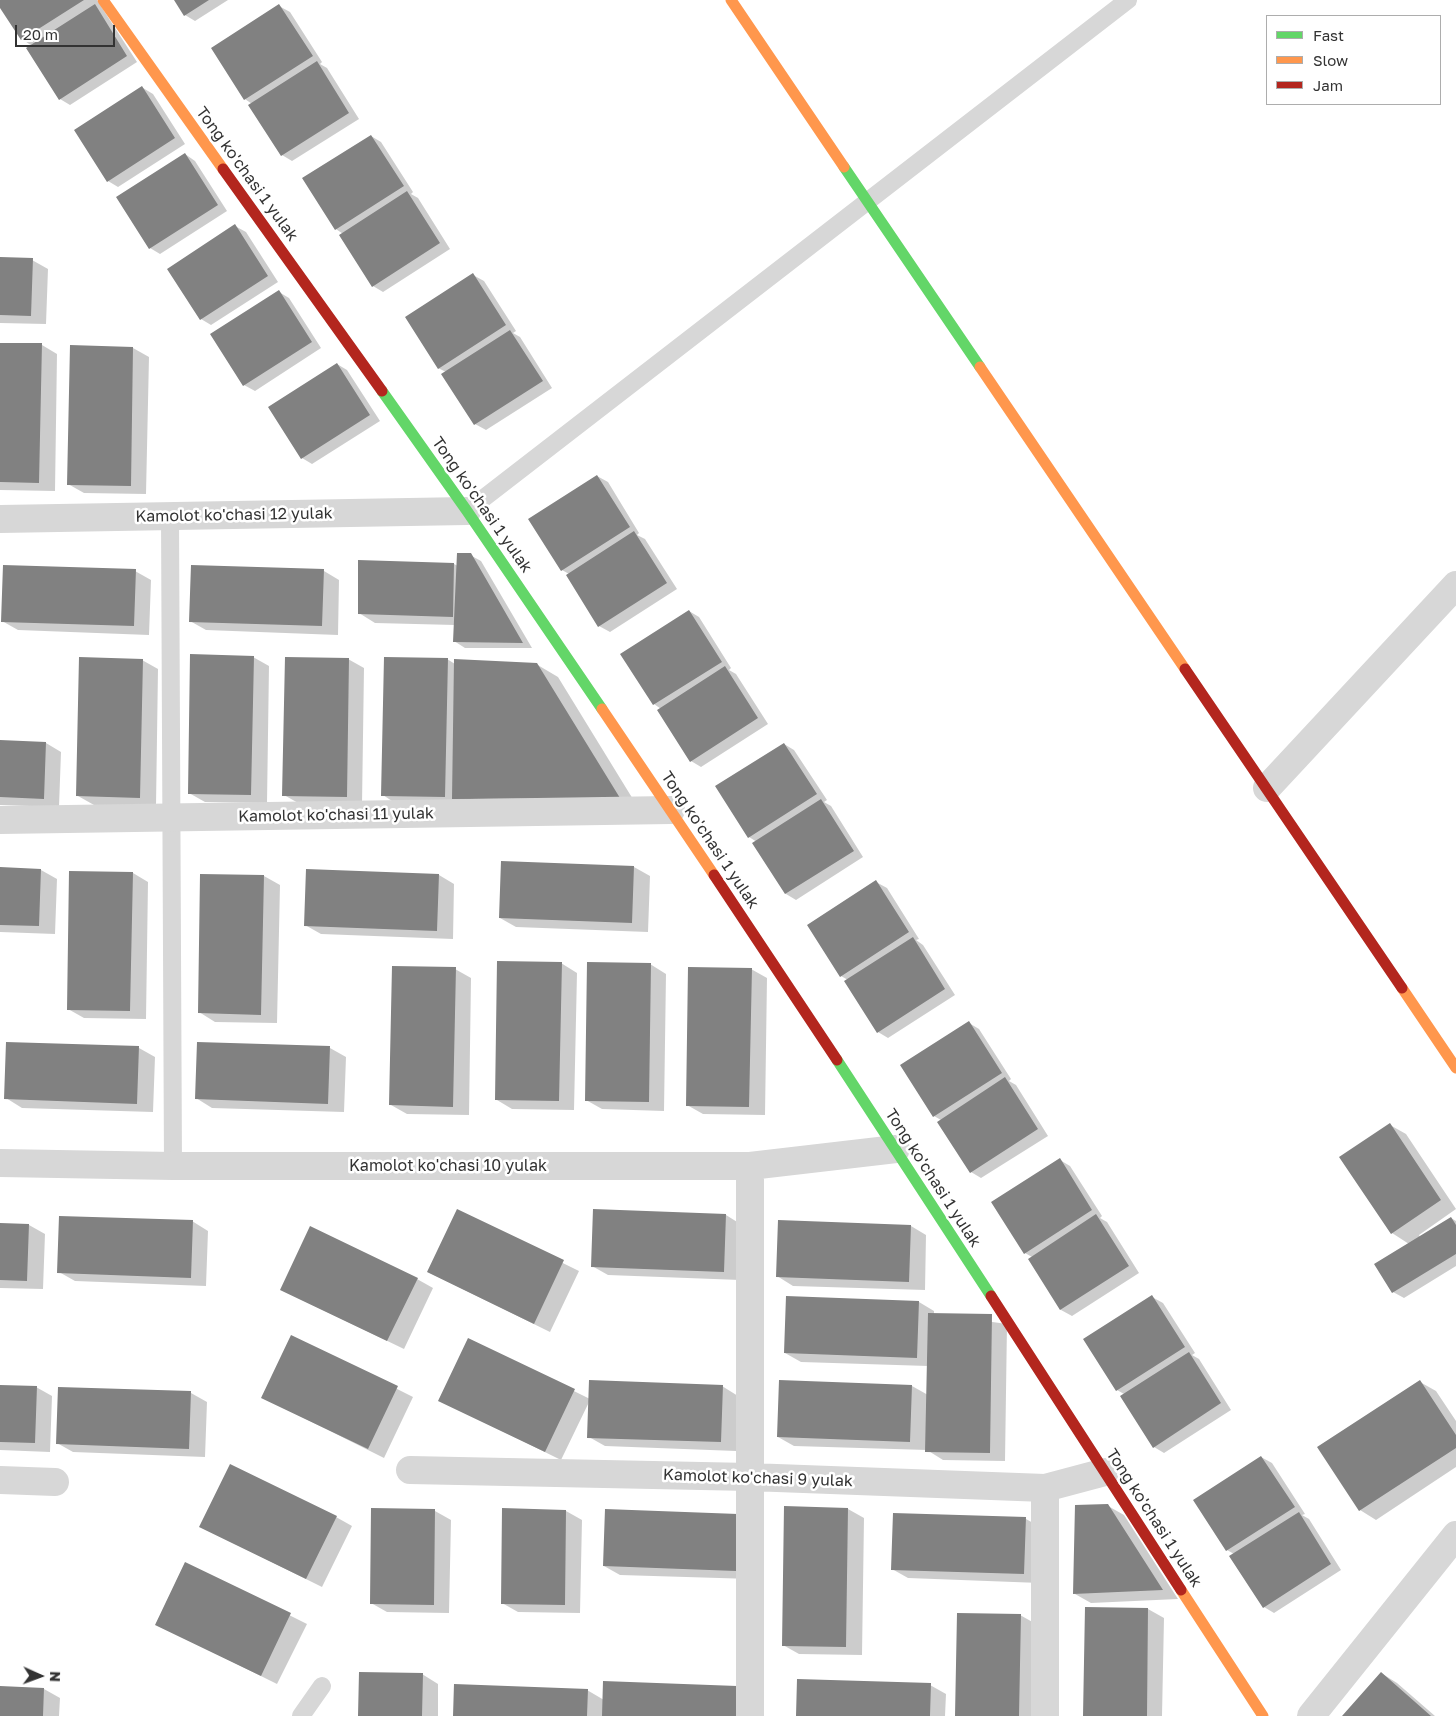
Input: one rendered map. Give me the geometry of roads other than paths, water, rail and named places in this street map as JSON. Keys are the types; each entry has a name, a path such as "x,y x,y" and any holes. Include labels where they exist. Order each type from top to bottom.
{"street":[{"name":"Tong ko'chasi 1 yulak","path":"103,0 467,510 671,810 896,1149 1263,1716"},
{"path":"731,0 1268,788 1456,1068"},
{"name":"Kamolot ko'chasi 12 yulak","path":"0,519 467,510"},
{"path":"1268,788 1456,585"},
{"name":"Kamolot ko'chasi 11 yulak","path":"0,820 671,810"},
{"name":"Kamolot ko'chasi 10 yulak","path":"0,1163 174,1166 750,1166 896,1149"},
{"path":"750,1166 750,1716"},
{"name":"Kamolot ko'chasi 9 yulak","path":"410,1470 750,1478 1045,1488 1105,1472"},
{"path":"0,1480 55,1482"},
{"path":"1045,1488 1045,1716"},
{"path":"1311,1716 1456,1535"}],"lane":[{"path":"467,510 1128,0"},
{"path":"170,516 174,1166"},
{"path":"301,1716 322,1686"}]}
